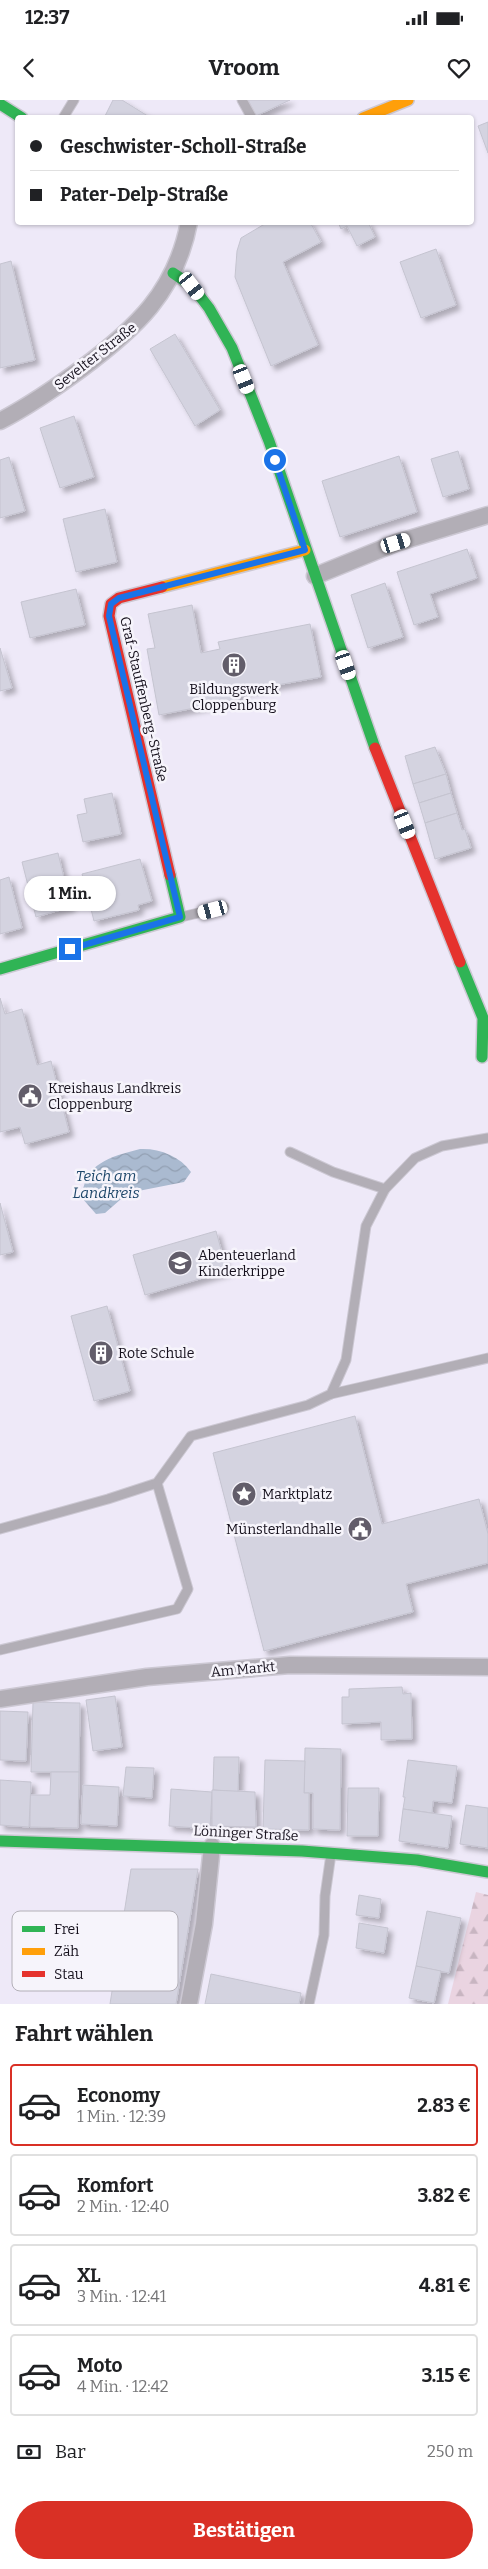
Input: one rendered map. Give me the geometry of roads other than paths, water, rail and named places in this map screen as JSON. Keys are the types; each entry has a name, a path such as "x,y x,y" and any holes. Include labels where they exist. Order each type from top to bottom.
{"street":[{"path":"370,115 408,100"},
{"path":"0,104 17,115"},
{"path":"187,225 174,274 192,286 209,308 232,348 269,442 370,736 483,1018 482,1057"},
{"name":"Sevelter Straße","path":"0,421 38,399 110,348 141,320 174,274"},
{"path":"315,576 396,543 488,515"},
{"name":"Graf-Stauffenberg-Straße","path":"180,917 109,616 111,604 119,598 305,550"},
{"path":"0,969 180,917"},
{"name":"Am Markt","path":"0,1699 147,1678 290,1665 488,1667"},
{"name":"Löninger Straße","path":"0,1841 212,1846 331,1853 456,1863 488,1872"},
{"path":"189,2004 204,1924 212,1846"}],"lane":[{"path":"65,115 74,100"},
{"path":"242,100 250,115"},
{"path":"180,917 224,907"},
{"path":"331,1394 346,1360 366,1226 385,1189 415,1158 442,1146 488,1138"},
{"path":"290,1152 332,1172 385,1189"},
{"path":"0,1529 108,1500 157,1483 191,1436 308,1405 331,1394 488,1358"},
{"path":"0,1650 176,1609 188,1589 157,1483"},
{"path":"309,2004 324,1935 324,1896 331,1853"}],"water":[{"name":"Teich am Landkreis","path":"140,1149 154,1150 175,1157 191,1172 184,1182 128,1193 105,1213 96,1214 82,1198 84,1186 93,1169 109,1159"}],"place":[{"name":"Bildungswerk Cloppenburg","path":"234,665"},
{"name":"Kreishaus Landkreis Cloppenburg","path":"30,1096"},
{"name":"Abenteuerland Kinderkrippe","path":"180,1263"},
{"name":"Rote Schule","path":"101,1353"},
{"name":"Marktplatz","path":"244,1494"},
{"name":"Münsterlandhalle","path":"360,1529"}]}
